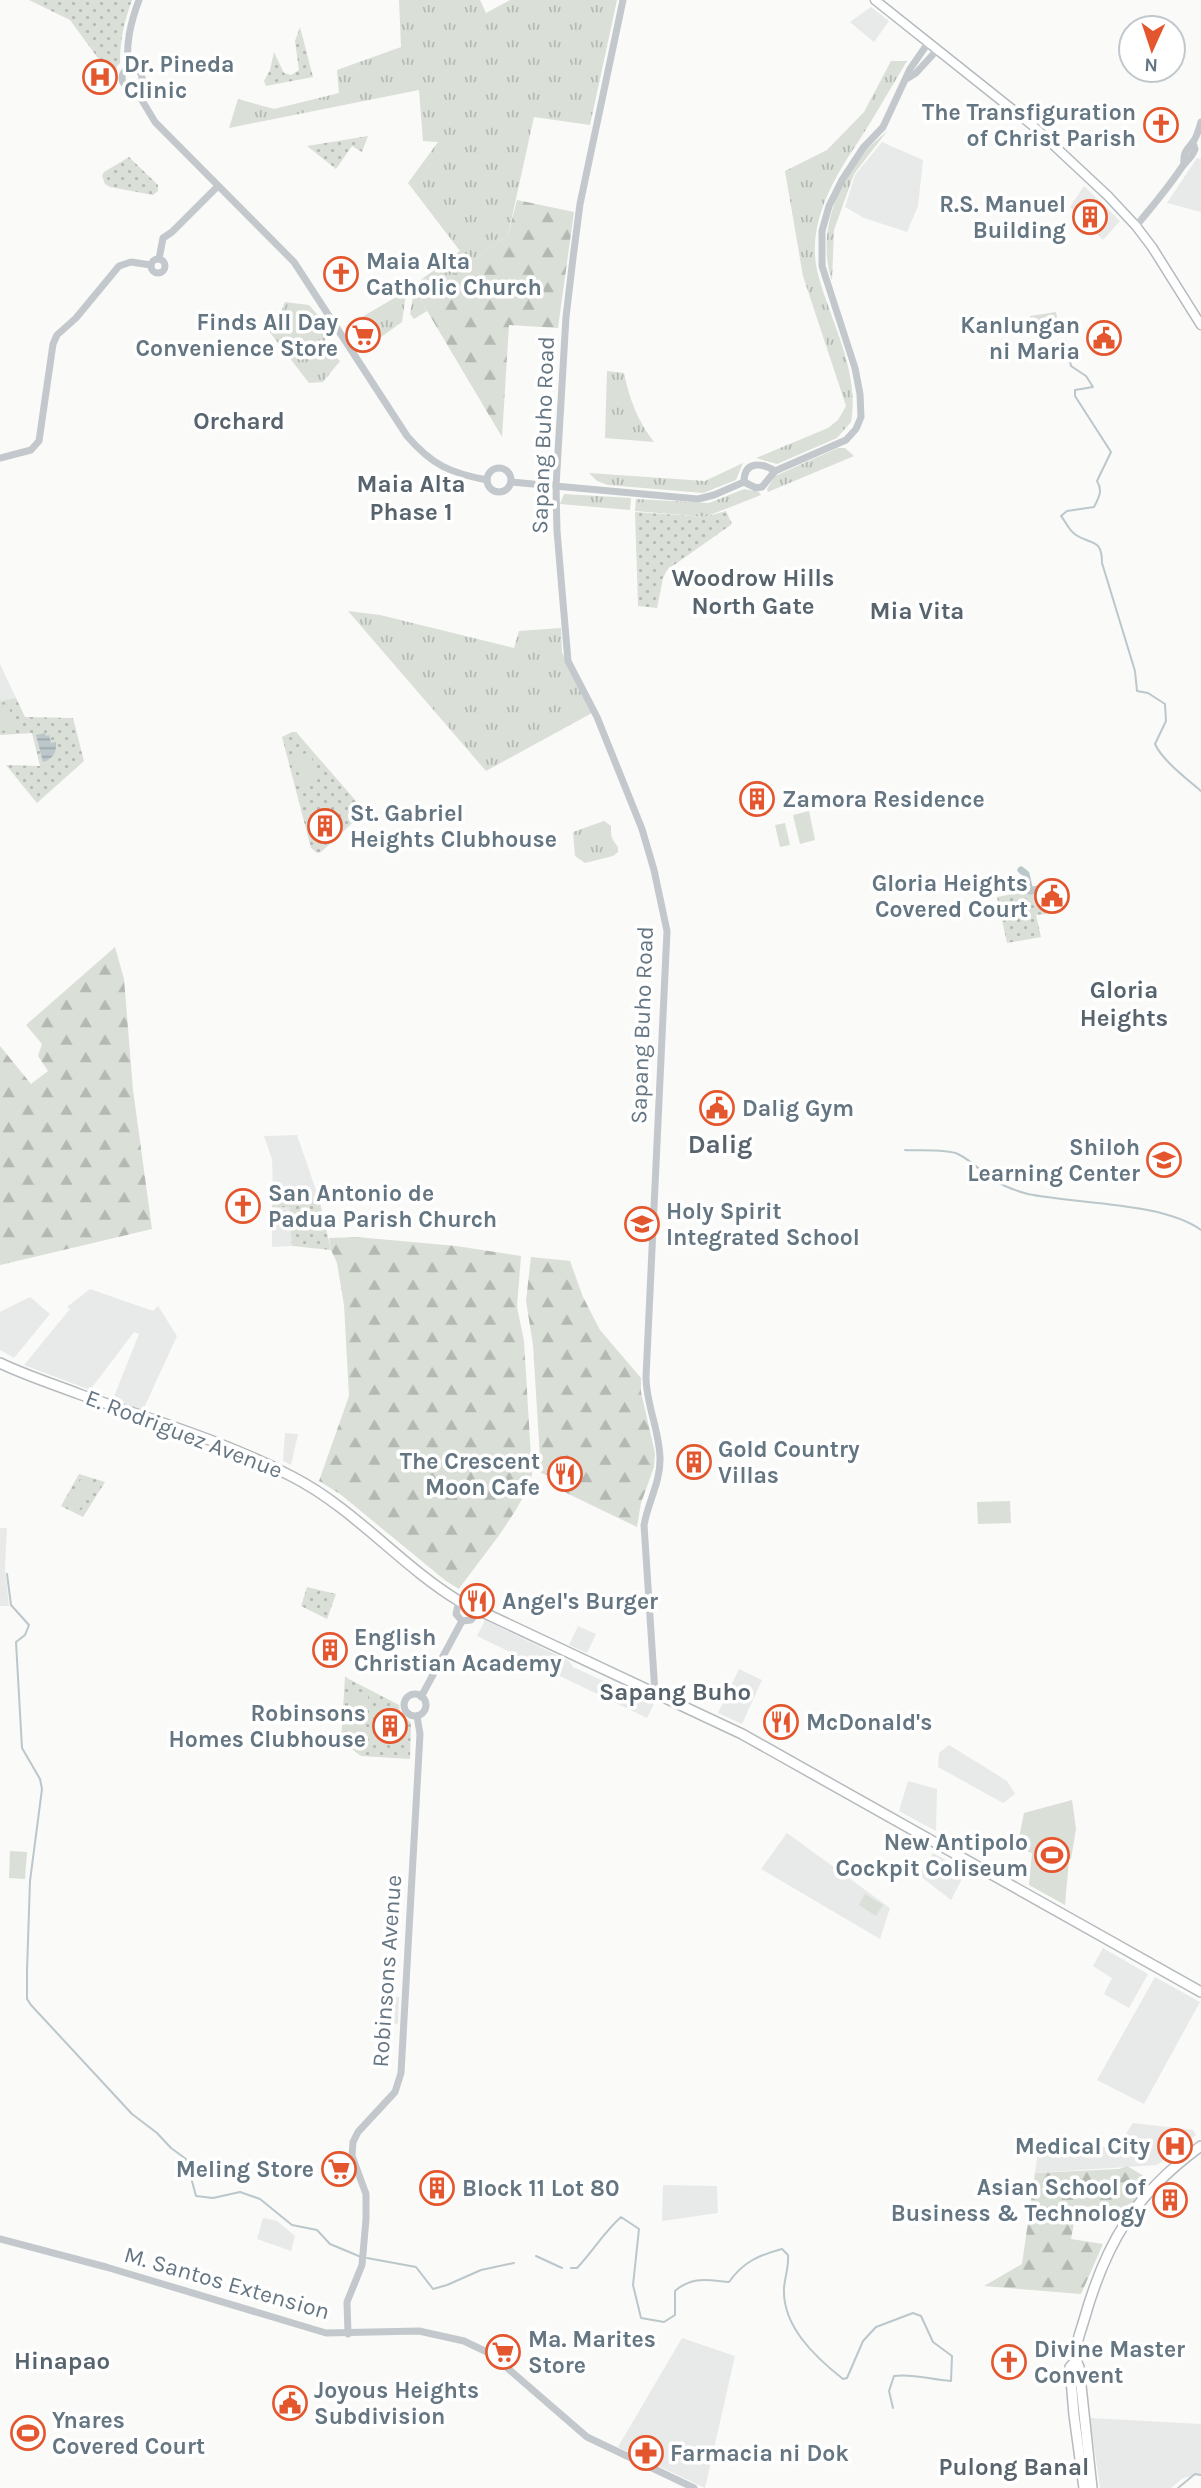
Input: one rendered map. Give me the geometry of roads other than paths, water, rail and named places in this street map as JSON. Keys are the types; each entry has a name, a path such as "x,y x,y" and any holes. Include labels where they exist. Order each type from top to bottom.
{"main road":[{"path":"875,0 1032,125 1108,196 1136,226 1159,258 1201,326"},
{"name":"E. Rodriguez Avenue","path":"0,1363 241,1452 291,1476 341,1508 435,1586 460,1601 768,1748 1201,1992"},
{"path":"1092,2488 1079,2367 1076,2361 1077,2341 1091,2293 1118,2232 1165,2175 1201,2146"},
{"path":"1076,2361 1070,2367 1071,2391 1084,2488"}],"street":[{"path":"128,68 135,68 141,74 141,83 134,88 128,87 122,74 128,68 128,35 139,0"},
{"name":"Sapang Buho Road","path":"623,0 580,204 566,317 556,486 568,661 597,717 642,829 667,931 646,1377 646,1393 655,1420 660,1458 660,1474 644,1525 655,1693"},
{"path":"511,482 698,499 744,482 756,488 762,487 775,471 846,440 856,429 861,416 860,394 855,368 822,266 822,231 829,206 842,180 863,148 883,127 910,69 928,43"},
{"path":"908,78 937,50"},
{"path":"134,88 155,122 294,262 407,436 420,451 449,471 487,480 493,490 500,492 508,489 511,482 507,471 500,468 493,470 487,480"},
{"path":"1136,226 1169,187 1184,164 1183,157 1187,147 1193,143 1201,121"},
{"path":"159,259 163,238 218,186"},
{"path":"151,265 159,259"},
{"path":"151,265 153,271 161,272 164,265 159,259"},
{"path":"0,458 31,450 39,441 53,344 57,335 76,318 119,266 131,262 151,265"},
{"path":"744,482 747,468 754,464 760,463 775,471"},
{"path":"460,1601 456,1614 462,1621"},
{"path":"462,1621 471,1620 478,1611"},
{"path":"421,1697 462,1621"},
{"path":"411,1695 421,1697 426,1705 423,1713 417,1716 408,1713 404,1705 411,1695"},
{"name":"Robinsons Avenue","path":"348,2334 347,2302 362,2265 366,2194 352,2156 354,2142 358,2132 395,2092 401,2073 416,1833 420,1734 417,1716"},
{"name":"M. Santos Extension","path":"0,2239 119,2271 315,2330 348,2334 419,2331 444,2335 473,2345 491,2354 587,2437 694,2488"}],"waterway":[{"path":"1066,341 1071,366 1086,376 1093,387 1075,390 1075,396 1111,452 1097,481 1100,491 1094,507 1067,511 1061,516 1069,529 1081,538 1095,543 1100,549 1135,671 1137,691 1148,693 1165,704 1166,721 1155,744 1169,763 1201,791"},
{"path":"1021,870 1026,874 1030,891 1038,889"},
{"path":"905,1150 953,1152 997,1182 1028,1194 1142,1209 1184,1221 1201,1230"},
{"path":"7,1574 11,1605 29,1625 25,1635 16,1642 22,1748 40,1779 42,1789 30,1881 27,1999 132,2114 186,2159 196,2196 213,2198 240,2192 260,2199 292,2225 317,2230 330,2244 361,2257"},
{"path":"571,2268 577,2268 621,2217 639,2229 633,2285 641,2318 664,2322 675,2315 675,2291 681,2286 700,2280 729,2282 752,2260 782,2249 788,2255 785,2302 794,2328 812,2351 843,2379 847,2378 863,2341 876,2327 913,2313 921,2316 933,2342 952,2356 951,2381 908,2375 894,2376 889,2391 893,2408"},
{"path":"536,2256 562,2268"},
{"path":"367,2258 416,2267 433,2289 481,2270 514,2263"},
{"path":"1178,2488 1195,2474 1201,2475"}],"place":[{"name":"Dr. Pineda Clinic","path":"100,77"},
{"name":"The Transfiguration of Christ Parish","path":"1161,125"},
{"name":"R.S. Manuel Building","path":"1090,217"},
{"name":"Maia Alta Catholic Church","path":"341,274"},
{"name":"Finds All Day Convenience Store","path":"363,335"},
{"name":"Kanlungan ni Maria","path":"1104,338"},
{"name":"Zamora Residence","path":"757,799"},
{"name":"St. Gabriel Heights Clubhouse","path":"325,826"},
{"name":"Gloria Heights Covered Court","path":"1052,896"},
{"name":"Dalig Gym","path":"717,1108"},
{"name":"Shiloh Learning Center","path":"1164,1160"},
{"name":"San Antonio de Padua Parish Church","path":"243,1206"},
{"name":"Holy Spirit Integrated School","path":"642,1224"},
{"name":"Gold Country Villas","path":"694,1462"},
{"name":"The Crescent Moon Cafe","path":"565,1474"},
{"name":"Angel's Burger","path":"477,1601"},
{"name":"English Christian Academy","path":"330,1650"},
{"name":"McDonald's","path":"781,1722"},
{"name":"Robinsons Homes Clubhouse","path":"390,1726"},
{"name":"New Antipolo Cockpit Coliseum","path":"1052,1855"},
{"name":"Medical City","path":"1175,2146"},
{"name":"Meling Store","path":"339,2169"},
{"name":"Block 11 Lot 80","path":"437,2188"},
{"name":"Asian School of Business & Technology","path":"1170,2200"},
{"name":"Ma. Marites Store","path":"503,2352"},
{"name":"Divine Master Convent","path":"1009,2362"},
{"name":"Joyous Heights Subdivision","path":"290,2403"},
{"name":"Ynares Covered Court","path":"28,2433"},
{"name":"Farmacia ni Dok","path":"646,2453"}],"district":[{"name":"Orchard","path":"239,421"},
{"name":"Maia Alta Phase 1","path":"411,498"},
{"name":"Woodrow Hills North Gate","path":"753,592"},
{"name":"Mia Vita","path":"917,611"},
{"name":"Gloria Heights","path":"1124,1004"},
{"name":"Dalig","path":"720,1144"},
{"name":"Sapang Buho","path":"675,1692"},
{"name":"Hinapao","path":"62,2361"},
{"name":"Pulong Banal","path":"1014,2467"}]}
